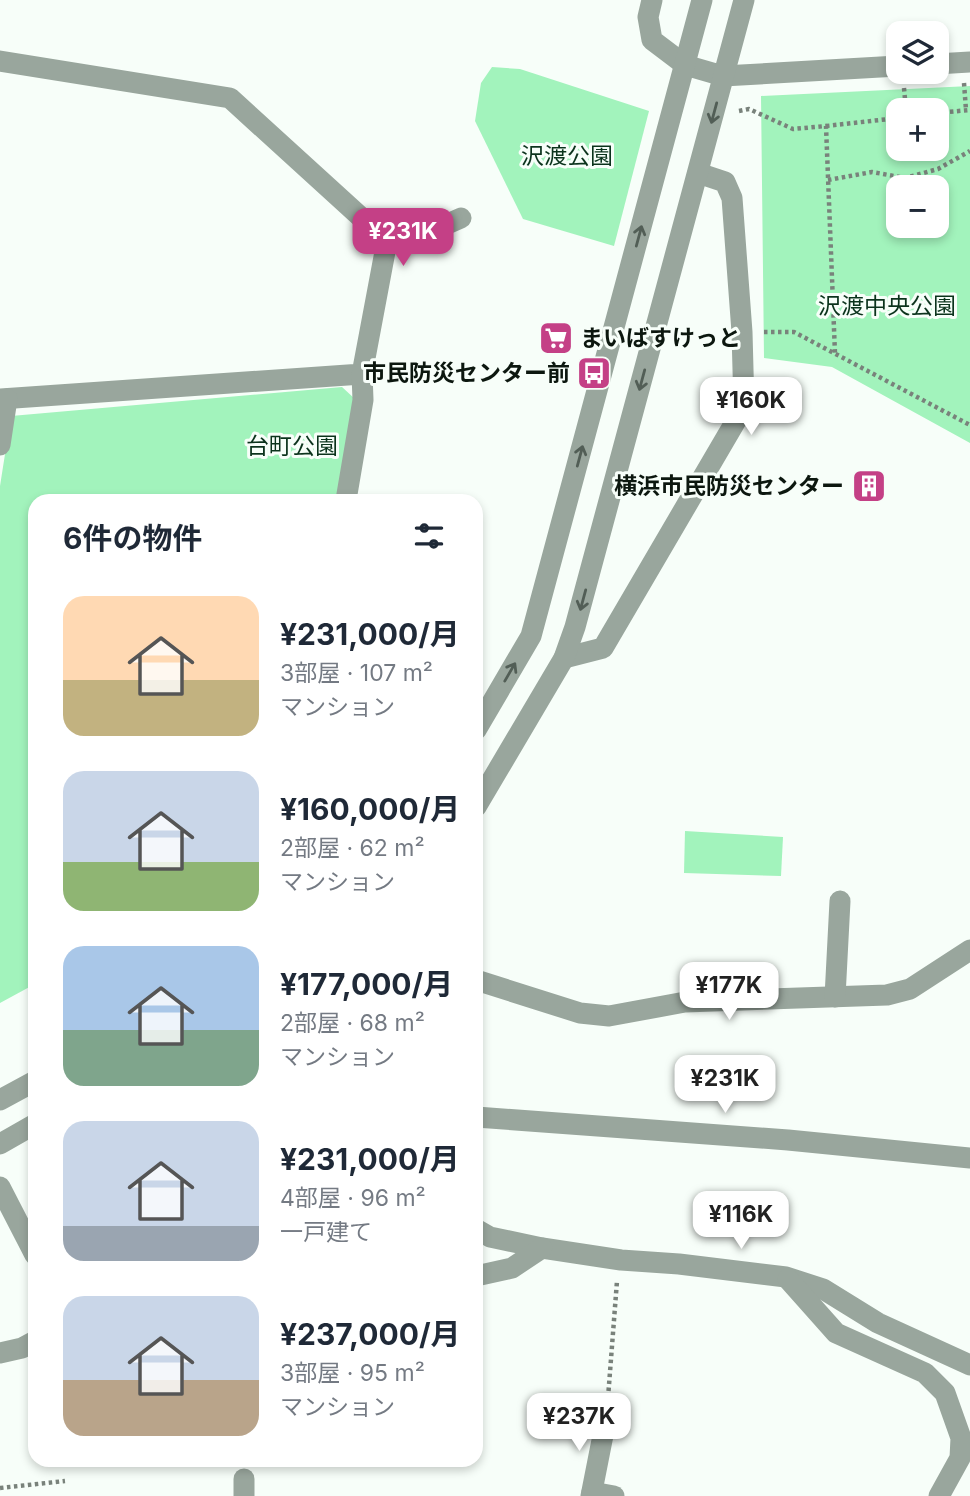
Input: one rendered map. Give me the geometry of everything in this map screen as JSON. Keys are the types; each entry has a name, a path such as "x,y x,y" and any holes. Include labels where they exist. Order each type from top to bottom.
{"street":[{"path":"652,0 648,17 652,40 685,65 723,76 886,73"},
{"path":"483,718 531,636 702,0"},
{"path":"483,795 564,657 575,627 744,0"},
{"path":"0,61 230,99 387,241 404,243 461,218"},
{"path":"949,66 967,69"},
{"path":"564,657 603,648 744,407 742,332 732,198 725,182 698,173"},
{"path":"347,494 363,400 362,374 387,241"},
{"path":"0,445 4,399 362,374"},
{"path":"835,997 840,901"},
{"path":"483,982 580,1013 609,1016 685,1002 887,995 910,989 970,950"},
{"path":"0,1100 28,1085"},
{"path":"483,1118 788,1140 970,1158"},
{"path":"0,1144 28,1128"},
{"path":"0,1187 28,1240"},
{"path":"483,1233 490,1237 619,1266 679,1264 786,1278 823,1289 878,1323 970,1365"},
{"path":"483,1274 512,1268 542,1248"},
{"path":"786,1278 836,1334 925,1373 945,1393 961,1438 960,1458 939,1496"},
{"path":"0,1353 28,1345"},
{"path":"606,1420 592,1494 614,1496"}],"path":[{"path":"949,112 968,110 967,69"},
{"path":"714,110 730,113 748,109 793,129 886,119"},
{"path":"826,126 835,354"},
{"path":"828,180 872,172 905,178 938,169 970,151"},
{"path":"742,332 794,332 970,425"},
{"path":"606,1420 619,1266"},
{"path":"0,1488 65,1481"}],"green space":[{"name":"沢渡公園","path":"492,67 520,69 649,111 614,246 523,219 475,121 481,83"},
{"name":"沢渡中央公園","path":"970,86 970,443 832,367 764,358 761,96"},
{"name":"台町公園","path":"342,387 355,399 339,494 28,494 28,988 0,1003 0,486 11,416"},
{"path":"685,831 783,837 781,876 684,873"}],"place":[{"name":"まいばすけっと","path":"556,338"},
{"name":"市民防災センター前","path":"594,373"},
{"name":"横浜市民防災センター","path":"869,486"}]}
